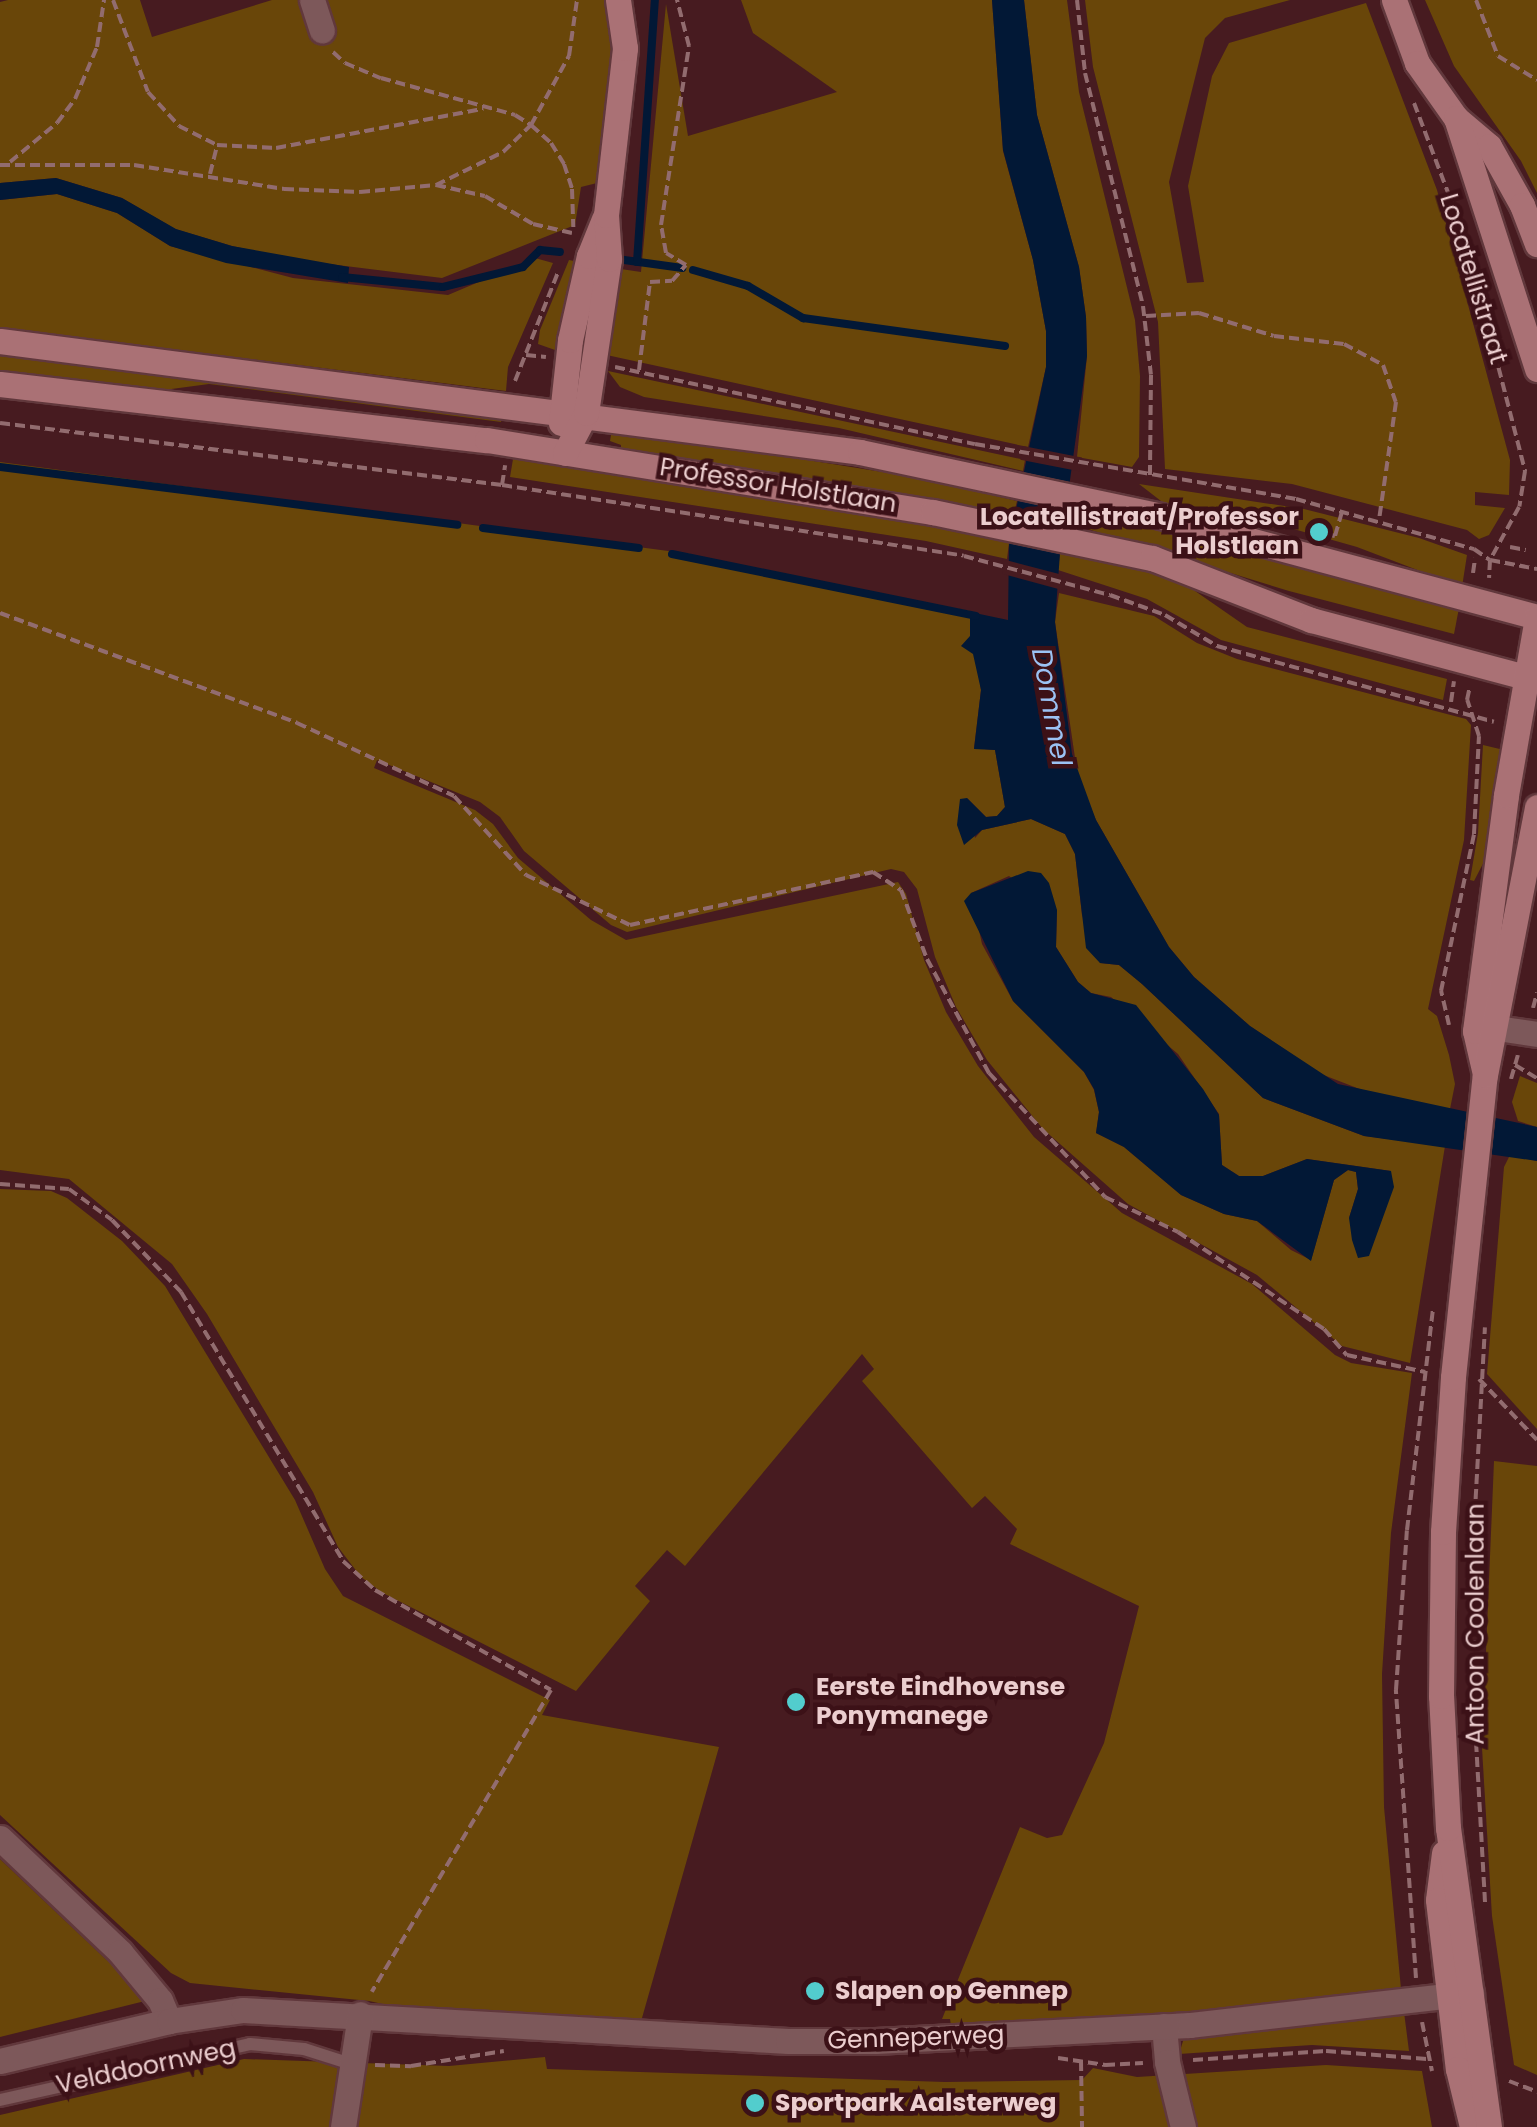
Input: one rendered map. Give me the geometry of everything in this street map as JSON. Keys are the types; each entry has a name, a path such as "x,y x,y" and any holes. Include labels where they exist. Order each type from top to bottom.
{"main road":[{"path":"565,452 586,413 579,362 589,256 606,215 625,48 618,0"},
{"name":"Locatellistraat","path":"1394,0 1418,63 1456,118 1498,160 1537,244"},
{"name":"Locatellistraat","path":"1456,118 1469,170 1536,364"},
{"name":"Professor Holstlaan","path":"0,341 586,413 860,452 1160,516 1537,618"},
{"path":"565,452 559,410 579,362"},
{"name":"Professor Holstlaan","path":"0,384 565,452 933,512 1152,558 1311,620 1531,678"},
{"name":"Antoon Coolenlaan","path":"1472,2127 1458,2068 1460,1994 1441,1696 1442,1532 1452,1376 1485,1104 1485,1075 1475,1031 1506,794 1531,678 1537,618"},
{"name":"Antoon Coolenlaan","path":"1485,1075 1537,807"},
{"name":"Antoon Coolenlaan","path":"1460,1994 1489,2127"}],"street":[{"path":"312,0 322,30"},
{"path":"1497,1028 1537,1034"},
{"path":"0,1838 120,1952 160,2000 169,2021"},
{"name":"Genneperweg","path":"169,2021 243,2010 788,2041 875,2041 1164,2026 1460,1994"},
{"path":"342,2127 360,2014"},
{"name":"Velddoornweg","path":"0,2061 169,2021"},
{"path":"1164,2026 1167,2062 1183,2127"}],"lane":[{"name":"Velddoornweg","path":"0,2100 250,2044 304,2048 350,2064"}],"path":[{"path":"10,162 57,123 76,99 97,47 104,0"},
{"path":"114,0 148,92 179,126 217,146 276,148 483,109"},
{"path":"436,185 503,152 532,124 569,56 577,0"},
{"path":"639,370 650,282 672,280 686,266 666,253 661,226 689,46 677,0"},
{"path":"1077,0 1086,73 1144,316 1151,376 1150,477"},
{"path":"1476,0 1498,56 1537,80"},
{"path":"322,30 339,59 358,70 532,124 551,143 568,174 572,233 569,244"},
{"name":"Locatellistraat","path":"1408,88 1465,237 1525,471 1518,507 1490,560"},
{"path":"210,174 217,146"},
{"path":"0,164 134,166 210,174 284,189 360,192 436,185 485,196 533,224 572,233"},
{"path":"560,269 526,355 639,370 975,444 1342,511 1474,549 1490,560 1537,569"},
{"path":"1144,316 1199,314 1274,336 1344,344 1383,365 1396,402 1379,520"},
{"name":"Professor Holstlaan","path":"0,423 502,485 964,556 1110,595 1165,615 1217,646 1500,723"},
{"path":"1319,532 1335,536 1342,511"},
{"path":"1510,546 1526,550"},
{"path":"1488,586 1490,560"},
{"path":"0,612 298,723 454,796 526,875 630,925 873,872 901,890 927,959 989,1073 1105,1197 1178,1232 1324,1329 1347,1356 1425,1372 1407,1530 1396,1690 1405,1868 1427,2059 1326,2051 1132,2062"},
{"path":"1451,702 1454,681"},
{"path":"1448,1020 1442,991 1474,834 1479,736 1467,700 1470,685"},
{"path":"1516,1066 1537,1078"},
{"path":"0,1184 70,1189 112,1220 181,1292 343,1561 375,1590 551,1690 360,2014"},
{"name":"Antoon Coolenlaan","path":"1485,1902 1474,1725 1474,1529 1486,1320"},
{"path":"1481,1379 1537,1440"},
{"path":"1081,2062 1082,2127"},
{"path":"1506,2064 1508,2081 1537,2092"}],"shaded area":[{"path":"140,0 152,37 272,0 610,0 613,47 597,183 581,187 575,225 442,278 297,260 232,246 175,229 122,198 56,178 0,183 0,2"},
{"path":"741,0 992,0 1003,151 1033,260 1046,331 1046,367 1028,447 602,354 614,268 641,272 666,4 688,136 837,92 753,33"},
{"path":"1024,0 1067,0 1079,92 1135,320 1140,376 1139,457 1132,467 1077,457 1087,356 1086,317 1079,267 1037,115"},
{"path":"1085,0 1290,0 1225,18 1205,38 1169,182 1187,283 1204,282 1188,186 1212,76 1229,43 1366,3 1437,190 1510,460 1509,495 1475,492 1475,505 1505,508 1489,535 1479,539 1467,530 1292,484 1165,469 1158,322 1093,67"},
{"path":"1425,0 1537,0 1537,193 1521,161 1454,66"},
{"path":"57,194 117,213 170,246 293,278 448,295 535,258 553,263 508,367 506,391 0,328 0,200"},
{"path":"569,260 574,261 555,350 538,344 540,330"},
{"path":"0,351 503,413 501,422 209,384 164,390 0,371"},
{"path":"608,371 1025,460 1023,471 839,428 644,397 620,387"},
{"path":"612,429 920,478 1017,501 1014,513 621,451 621,445 610,441"},
{"path":"513,459 823,504 1009,543 1007,559 926,541 510,477"},
{"path":"0,462 691,554 701,560 970,611 981,690 974,748 995,750 1005,807 997,816 986,817 967,798 975,838 982,830 1031,819 1065,834 1075,854 1082,915 1100,963 1119,965 1142,984 1263,1098 1364,1136 1445,1146 1410,1363 1342,1346 1257,1275 1128,1204 1043,1129 987,1060 956,1007 935,957 917,889 904,872 891,869 627,932 611,925 524,851 500,817 480,802 377,760 374,768 475,810 493,824 518,858 591,920 626,940 898,882 906,894 924,960 946,1012 978,1066 1034,1137 1122,1213 1252,1284 1335,1355 1351,1363 1412,1373 1391,1533 1382,1674 1384,1807 1401,1989 1189,2015 951,2026 950,2019 942,2019 1020,1827 1047,1838 1062,1835 1104,1743 1139,1606 1010,1544 1017,1529 985,1496 972,1508 862,1381 874,1369 862,1354 685,1566 667,1550 635,1586 650,1601 576,1691 383,1593 361,1577 338,1547 313,1492 207,1314 172,1264 69,1179 0,1170","holes":["1009,876 1057,910 1056,947 1078,982 1091,993 1111,997 1178,1054 1219,1114 1222,1165 1239,1176 1263,1176 1307,1159 1391,1171 1349,1218 1358,1189 1356,1172 1348,1170 1334,1180 1311,1260 1291,1250 1257,1221 1224,1214 1181,1195 1124,1147 1096,1133 1099,1112 1094,1090 1084,1072 1013,1001 982,944 971,893"]},
{"path":"1139,484 1304,509 1419,538 1467,555 1462,587 1357,547 1290,528 1237,526 1170,508"},
{"path":"1070,513 1151,526 1459,608 1454,634 1289,591 1068,523"},
{"path":"1060,553 1172,575 1247,627 1447,679 1443,700 1221,640 1147,599 1058,570"},
{"path":"1059,593 1154,616 1197,643 1237,659 1466,719 1471,725 1464,840 1428,1009 1437,1016 1449,1055 1455,1084 1450,1109 1375,1095 1321,1074 1250,1026 1194,977 1169,947 1096,820 1078,778 1055,622"},
{"path":"1483,745 1504,750 1488,854 1474,881 1470,880 1478,833"},
{"path":"1520,1076 1537,1083 1537,1127 1518,1121 1512,1102"},
{"path":"1510,1155 1537,1161 1537,1429 1487,1374 1504,1167"},
{"path":"0,1189 51,1191 67,1198 122,1241 165,1286 295,1500 325,1569 343,1596 550,1700 542,1715 719,1747 640,2025 419,2012 369,2001 190,1983 171,1973 0,1815"},
{"path":"1494,1461 1537,1466 1537,2075 1514,2065 1492,1916 1482,1748"},
{"path":"0,1859 149,2000 0,2037"},
{"path":"1404,2012 1409,2051 1312,2045 1179,2054 1184,2038"},
{"name":"Sportpark Aalsterweg","path":"545,2057 547,2069 945,2082 1082,2080 1093,2068 1137,2077 1326,2065 1422,2071 1432,2127 0,2127 0,2115 244,2059 449,2066"}],"water":[{"name":"Dommel","path":"992,0 1024,0 1037,115 1079,267 1086,317 1087,356 1060,553 1055,622 1072,754 1096,820 1169,947 1194,977 1250,1026 1338,1084 1537,1127 1537,1161 1364,1136 1263,1098 1142,984 1119,965 1100,963 1086,948 1075,854 1065,834 1031,819 982,830 964,845 957,825 960,799 967,798 986,817 997,816 1005,807 995,750 974,749 981,690 973,654 961,646 970,636 970,612 1008,620 1009,543 1046,367 1046,331 1033,260 1003,150"},
{"path":"56,178 122,198 176,229 232,246 349,267 348,283 226,263 170,246 117,213 57,194 0,200 0,183"},
{"path":"1028,871 1041,873 1049,883 1057,910 1056,947 1078,982 1091,993 1136,1005 1203,1089 1219,1115 1222,1165 1239,1176 1263,1176 1307,1159 1391,1171 1394,1187 1369,1256 1358,1258 1352,1240 1349,1218 1358,1189 1356,1172 1348,1170 1334,1180 1311,1261 1257,1221 1224,1214 1181,1195 1124,1147 1096,1133 1099,1112 1094,1089 1084,1072 1013,1001 964,901 971,893"}],"pier":[{"path":"1023,446 1082,457 1079,471 1020,460"},
{"path":"1002,559 1063,575 1062,590 1003,574"}],"waterway":[{"path":"637,262 655,0"},
{"path":"342,277 443,287 523,267 540,250 560,252"},
{"path":"617,259 682,268"},
{"path":"693,270 748,286 803,318 1005,346"},
{"path":"0,467 457,525"},
{"path":"483,528 639,548"},
{"path":"672,554 976,616"}],"place":[{"name":"Locatellistraat/Professor Holstlaan","path":"1319,532"},
{"name":"Eerste Eindhovense Ponymanege","path":"796,1702"},
{"name":"Slapen op Gennep","path":"815,1991"},
{"name":"Sportpark Aalsterweg","path":"755,2103"}]}
